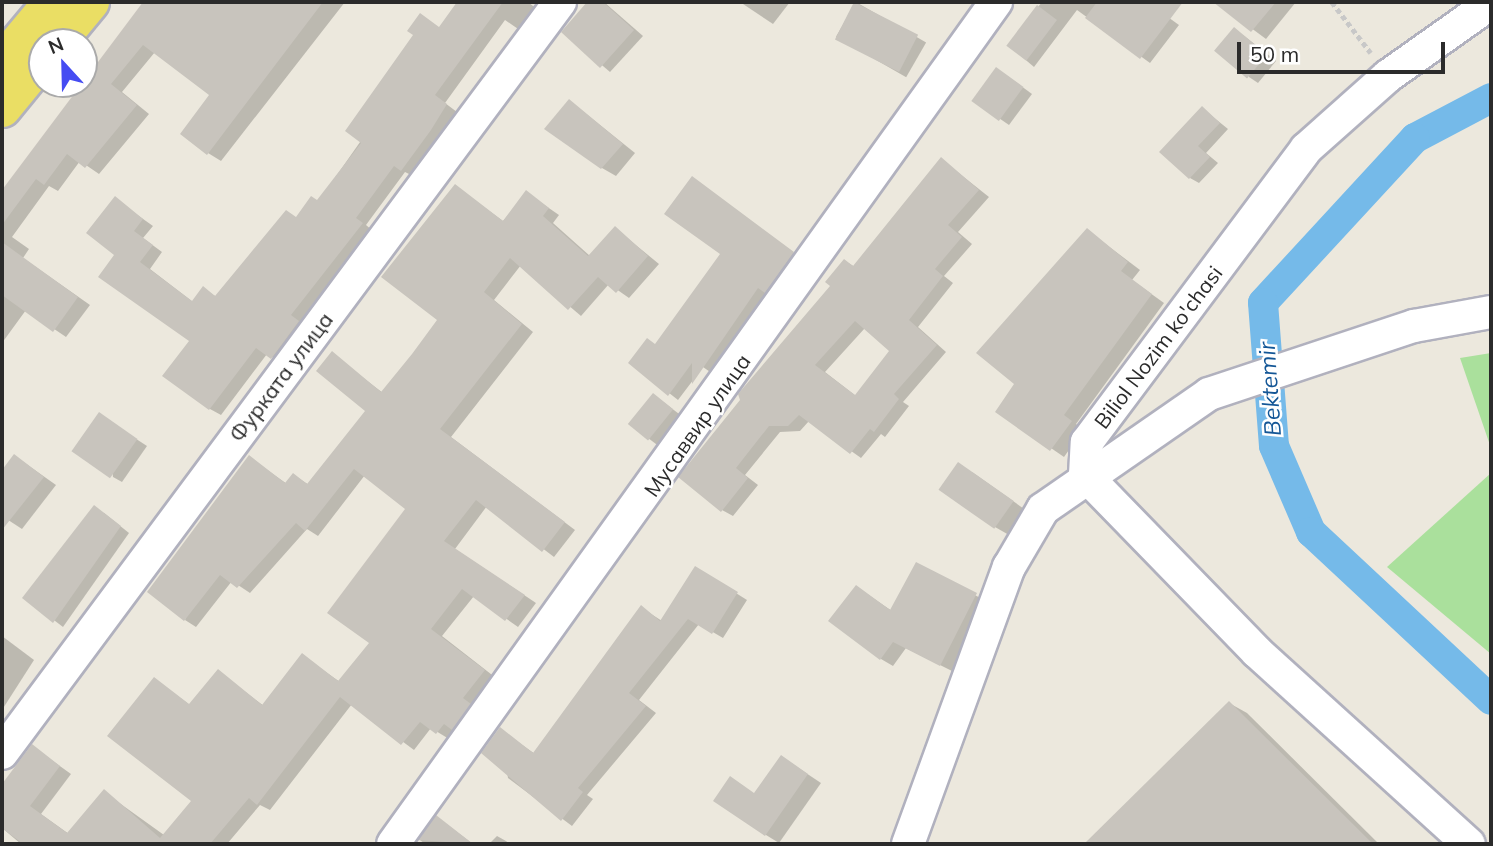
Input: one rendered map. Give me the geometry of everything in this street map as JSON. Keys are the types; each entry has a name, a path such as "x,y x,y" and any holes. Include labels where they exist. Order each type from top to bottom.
{"main road":[{"path":"2,63 53,2"},
{"path":"69,28 90,2"},
{"path":"2,108 28,76"}],"street":[{"name":"Фурката улица","path":"2,753 560,2"},
{"name":"Мусаввир улица","path":"393,844 996,2"},
{"name":"Biliol Nozim ko'chasi","path":"1085,475 1087,442 1289,171 1388,76 1491,3"},
{"path":"908,844 1009,567 1043,509 1085,475 1209,394 1414,326 1491,312"},
{"path":"1085,475 1257,652 1469,844"}],"path":[{"path":"1332,2 1388,76"}],"green space":[{"path":"1491,353 1491,448 1460,358"},
{"path":"1491,473 1491,654 1387,567"}],"building":[{"path":"143,2 323,2 207,155 180,134 209,95 143,45 111,84 137,105 85,168 67,154 44,185 36,179 2,225 2,190 71,98 98,98 98,62"},
{"path":"457,2 503,2 435,95 447,104 431,130 401,171 394,166 356,218 363,223 291,315 299,321 271,359 256,348 209,410 162,376 189,341 98,277 114,255 86,233 115,196 143,219 134,231 153,245 140,262 192,301 203,286 215,296 286,210 296,217 311,196 317,200 361,143 345,131 413,35 407,31 420,13 439,27"},
{"path":"587,2 603,2 634,30 600,68 561,32"},
{"path":"854,2 918,35 899,72 835,39"},
{"path":"1097,2 1183,2 1140,59 1085,18"},
{"path":"1213,2 1276,2 1251,32"},
{"path":"1037,5 1057,20 1026,61 1006,46"},
{"path":"1234,27 1267,55 1247,78 1214,51"},
{"path":"996,67 1024,87 999,121 971,101"},
{"path":"569,99 623,144 601,169 544,129"},
{"path":"1202,106 1220,123 1198,146 1210,157 1189,179 1159,152"},
{"path":"941,157 979,190 948,225 962,237 935,269 943,276 909,320 937,345 894,394 899,399 874,432 870,429 850,454 799,415 788,426 769,426 736,468 748,478 721,512 678,477 740,400 738,394 830,286 825,282 844,259 853,266","holes":["855,321 889,351 855,395 815,365"]},
{"path":"692,176 794,252 765,293 758,288 692,384 692,363 668,396 628,363 647,338 655,344 720,254 664,214"},
{"path":"455,184 503,221 526,190 549,208 543,216 588,256 615,226 648,256 616,293 598,277 568,310 510,258 484,292 522,324 440,429 565,522 542,552 476,500 444,541 525,595 505,621 462,589 431,629 485,670 463,698 471,704 452,730 444,724 436,734 420,722 401,745 340,697 257,805 249,798 210,844 23,844 2,828 2,784 32,744 60,766 30,806 67,833 104,789 160,838 191,801 107,736 154,677 189,704 218,669 262,705 302,653 338,681 369,643 327,613 405,509 354,469 305,531 296,523 237,588 220,575 184,621 147,592 249,455 285,483 293,473 307,484 365,411 316,371 332,351 381,392 412,354 437,320 381,277"},
{"path":"1087,228 1128,262 1121,271 1152,294 1064,415 1072,421 1050,451 995,412 1014,384 976,353"},
{"path":"2,242 78,297 53,332 2,295"},
{"path":"653,393 673,409 648,440 628,424"},
{"path":"99,412 138,439 110,478 71,451"},
{"path":"14,454 44,477 2,530 2,470"},
{"path":"958,462 1014,501 994,529 938,490"},
{"path":"94,505 121,526 53,623 22,598"},
{"path":"916,562 977,593 940,666 893,642 880,660 828,621 856,585 890,610"},
{"path":"695,566 738,592 712,634 688,619 629,693 646,706 578,788 583,792 561,821 481,753 500,727 533,753 641,605 660,621"},
{"path":"1229,701 1373,844 1084,844"},
{"path":"781,755 808,774 765,836 713,801 730,776 754,793"},
{"path":"436,815 473,844 418,840"}],"waterway":[{"name":"Bektemir","path":"1491,98 1415,138 1263,303 1274,446 1311,532 1491,700"}]}
